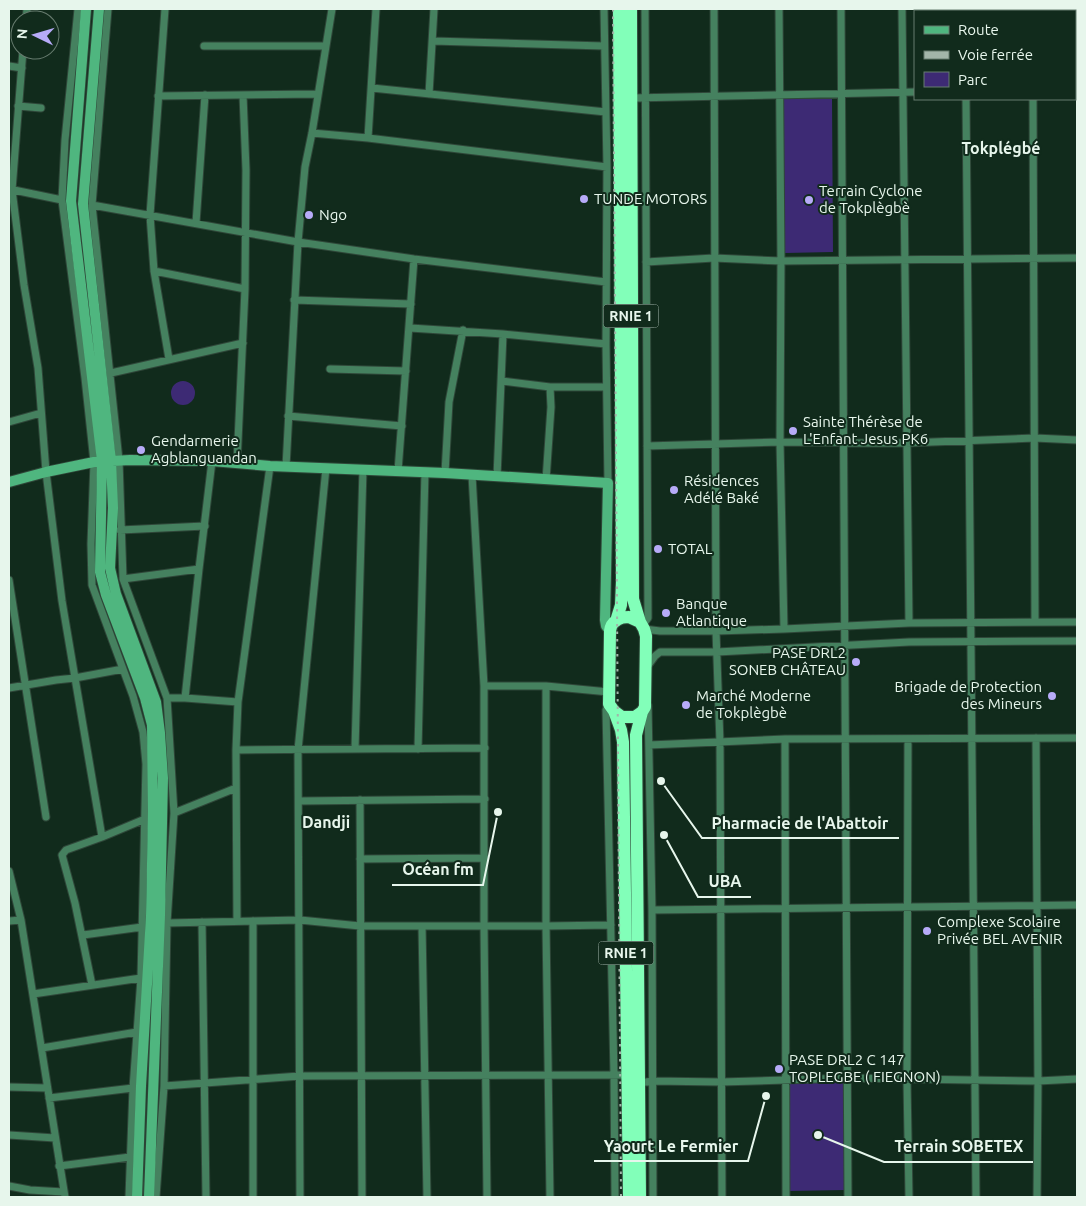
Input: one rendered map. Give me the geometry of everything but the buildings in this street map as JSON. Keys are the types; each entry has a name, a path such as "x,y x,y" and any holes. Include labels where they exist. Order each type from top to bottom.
{"highway":[{"name":"RNIE 1","path":"619,9 625,97 633,599 643,625 646,668 645,708 642,712 636,735 640,1197"},
{"name":"RNIE 1","path":"629,1197 623,742 621,730 611,702 613,626 621,605 622,590 625,97 631,9"},
{"path":"613,626 619,618 629,617 643,625"},
{"path":"611,702 622,717 635,717 642,712"}],"street":[{"path":"78,9 70,141 72,201 112,508 110,568 116,594 156,702 163,778 160,915 149,1197"},
{"path":"86,9 62,200 85,378 106,461 120,530 123,579 167,698 174,813 167,923 164,1086 156,1197"},
{"path":"99,9 83,204 106,461 91,544 92,585 133,696 143,732 146,764 141,978 132,1088 128,1197"},
{"path":"108,9 92,204 111,373 100,572 106,595 145,698 152,725 151,916 141,1086 137,1197"},
{"path":"165,9 150,215 154,271 169,359"},
{"path":"286,467 294,300 305,167 332,9"},
{"path":"368,138 376,9"},
{"path":"429,94 434,9"},
{"path":"604,9 607,167 606,387 608,483 605,620 606,626 613,626"},
{"path":"644,9 648,618 643,625 660,632 909,623 1077,622"},
{"path":"714,9 716,631 720,742 722,909 722,1197"},
{"path":"779,9 780,442 784,629"},
{"path":"840,9 846,646 846,1078 848,1197"},
{"path":"902,9 909,623"},
{"path":"432,42 604,46"},
{"path":"204,46 325,46"},
{"path":"22,60 18,106 13,129 10,189 38,368 46,472 62,601 102,838"},
{"path":"9,66 22,68"},
{"path":"372,88 606,112"},
{"path":"606,98 914,92"},
{"path":"158,96 317,94"},
{"path":"196,223 205,95"},
{"path":"237,463 246,232 243,95"},
{"path":"966,100 976,1197"},
{"path":"1033,100 1035,622"},
{"path":"18,106 41,108"},
{"path":"312,133 607,167"},
{"path":"10,189 62,200"},
{"path":"92,204 298,242 414,259 606,282"},
{"path":"646,262 714,258 781,261 1077,258"},
{"path":"398,471 414,259"},
{"path":"154,271 245,290"},
{"path":"294,300 412,304"},
{"path":"410,328 464,330 606,344"},
{"path":"445,473 448,402 464,330"},
{"path":"497,477 504,334"},
{"path":"111,373 242,343"},
{"path":"330,369 406,371"},
{"path":"502,381 550,387 606,387"},
{"path":"546,480 550,387"},
{"path":"9,422 42,413"},
{"path":"288,416 402,426"},
{"path":"647,446 780,442 906,443 1035,438 1077,440"},
{"path":"9,482 46,472 106,461 212,461 286,467 425,472 608,483"},
{"path":"185,698 212,461"},
{"path":"238,921 236,750 238,702 270,466"},
{"path":"300,1197 298,750 326,468"},
{"path":"355,749 364,469"},
{"path":"418,749 425,472"},
{"path":"472,475 484,686 487,1197"},
{"path":"120,530 205,526"},
{"path":"123,579 199,569"},
{"path":"9,580 46,817"},
{"path":"646,668 660,652 717,652 909,642 1077,641"},
{"path":"9,688 123,669"},
{"path":"484,686 546,686 611,702 606,710 615,1197"},
{"path":"546,686 546,926 550,1197"},
{"path":"167,698 238,702"},
{"path":"646,698 649,717 652,910 653,1197"},
{"path":"908,738 907,1080 909,1197"},
{"path":"1036,738 1037,1197"},
{"path":"649,745 785,739 1077,738"},
{"path":"785,739 786,1197"},
{"path":"236,750 484,748"},
{"path":"174,813 236,788"},
{"path":"299,801 485,799"},
{"path":"360,800 362,1197"},
{"path":"92,985 83,935 62,855 66,850 102,838 145,819"},
{"path":"360,859 486,858"},
{"path":"9,871 21,920 64,1194 30,1193 9,1186"},
{"path":"652,910 1077,905"},
{"path":"9,920 21,920"},
{"path":"167,923 300,920 360,926 611,924"},
{"path":"253,921 253,1197"},
{"path":"202,922 206,1197"},
{"path":"422,926 427,1197"},
{"path":"83,935 142,927"},
{"path":"33,994 141,978"},
{"path":"42,1048 137,1032"},
{"path":"164,1086 300,1076 628,1075"},
{"path":"639,1083 653,1081 721,1082 846,1078 1038,1081 1077,1079"},
{"path":"9,1087 48,1088"},
{"path":"49,1098 132,1088"},
{"path":"9,1135 55,1138"},
{"path":"59,1166 130,1157"}],"green space":[{"name":"Terrain Cyclone de Tokplègbè","path":"832,98 833,252 785,253 783,99"},
{"path":"183,381 192,384 195,393 192,402 183,405 174,402 171,393 174,384"},
{"path":"790,1079 847,1079 845,1190 789,1191"}],"railway":[{"path":"613,9 621,1197"}],"place":[{"name":"TUNDE MOTORS","path":"584,199"},
{"name":"Terrain Cyclone de Tokplègbè","path":"809,200"},
{"name":"Ngo","path":"309,215"},
{"name":"Sainte Thérèse de L'Enfant Jesus PK6","path":"793,431"},
{"name":"Gendarmerie Agblanguandan","path":"141,450"},
{"name":"Résidences Adélé Baké","path":"674,490"},
{"name":"TOTAL","path":"658,549"},
{"name":"Banque Atlantique","path":"666,613"},
{"name":"PASE DRL2 SONEB CHÂTEAU","path":"856,662"},
{"name":"Brigade de Protection des Mineurs","path":"1052,696"},
{"name":"Marché Moderne de Tokplègbè","path":"686,705"},
{"name":"Pharmacie de l'Abattoir","path":"661,781"},
{"name":"Océan fm","path":"498,812"},
{"name":"UBA","path":"664,835"},
{"name":"Complexe Scolaire Privée BEL AVENIR","path":"927,931"},
{"name":"PASE DRL2 C 147 TOPLEGBE ( FIEGNON)","path":"779,1069"},
{"name":"Yaourt Le Fermier","path":"766,1096"},
{"name":"Terrain SOBETEX","path":"818,1135"}],"district":[{"name":"Tokplégbé","path":"1001,148"},
{"name":"Dandji","path":"326,822"}]}
